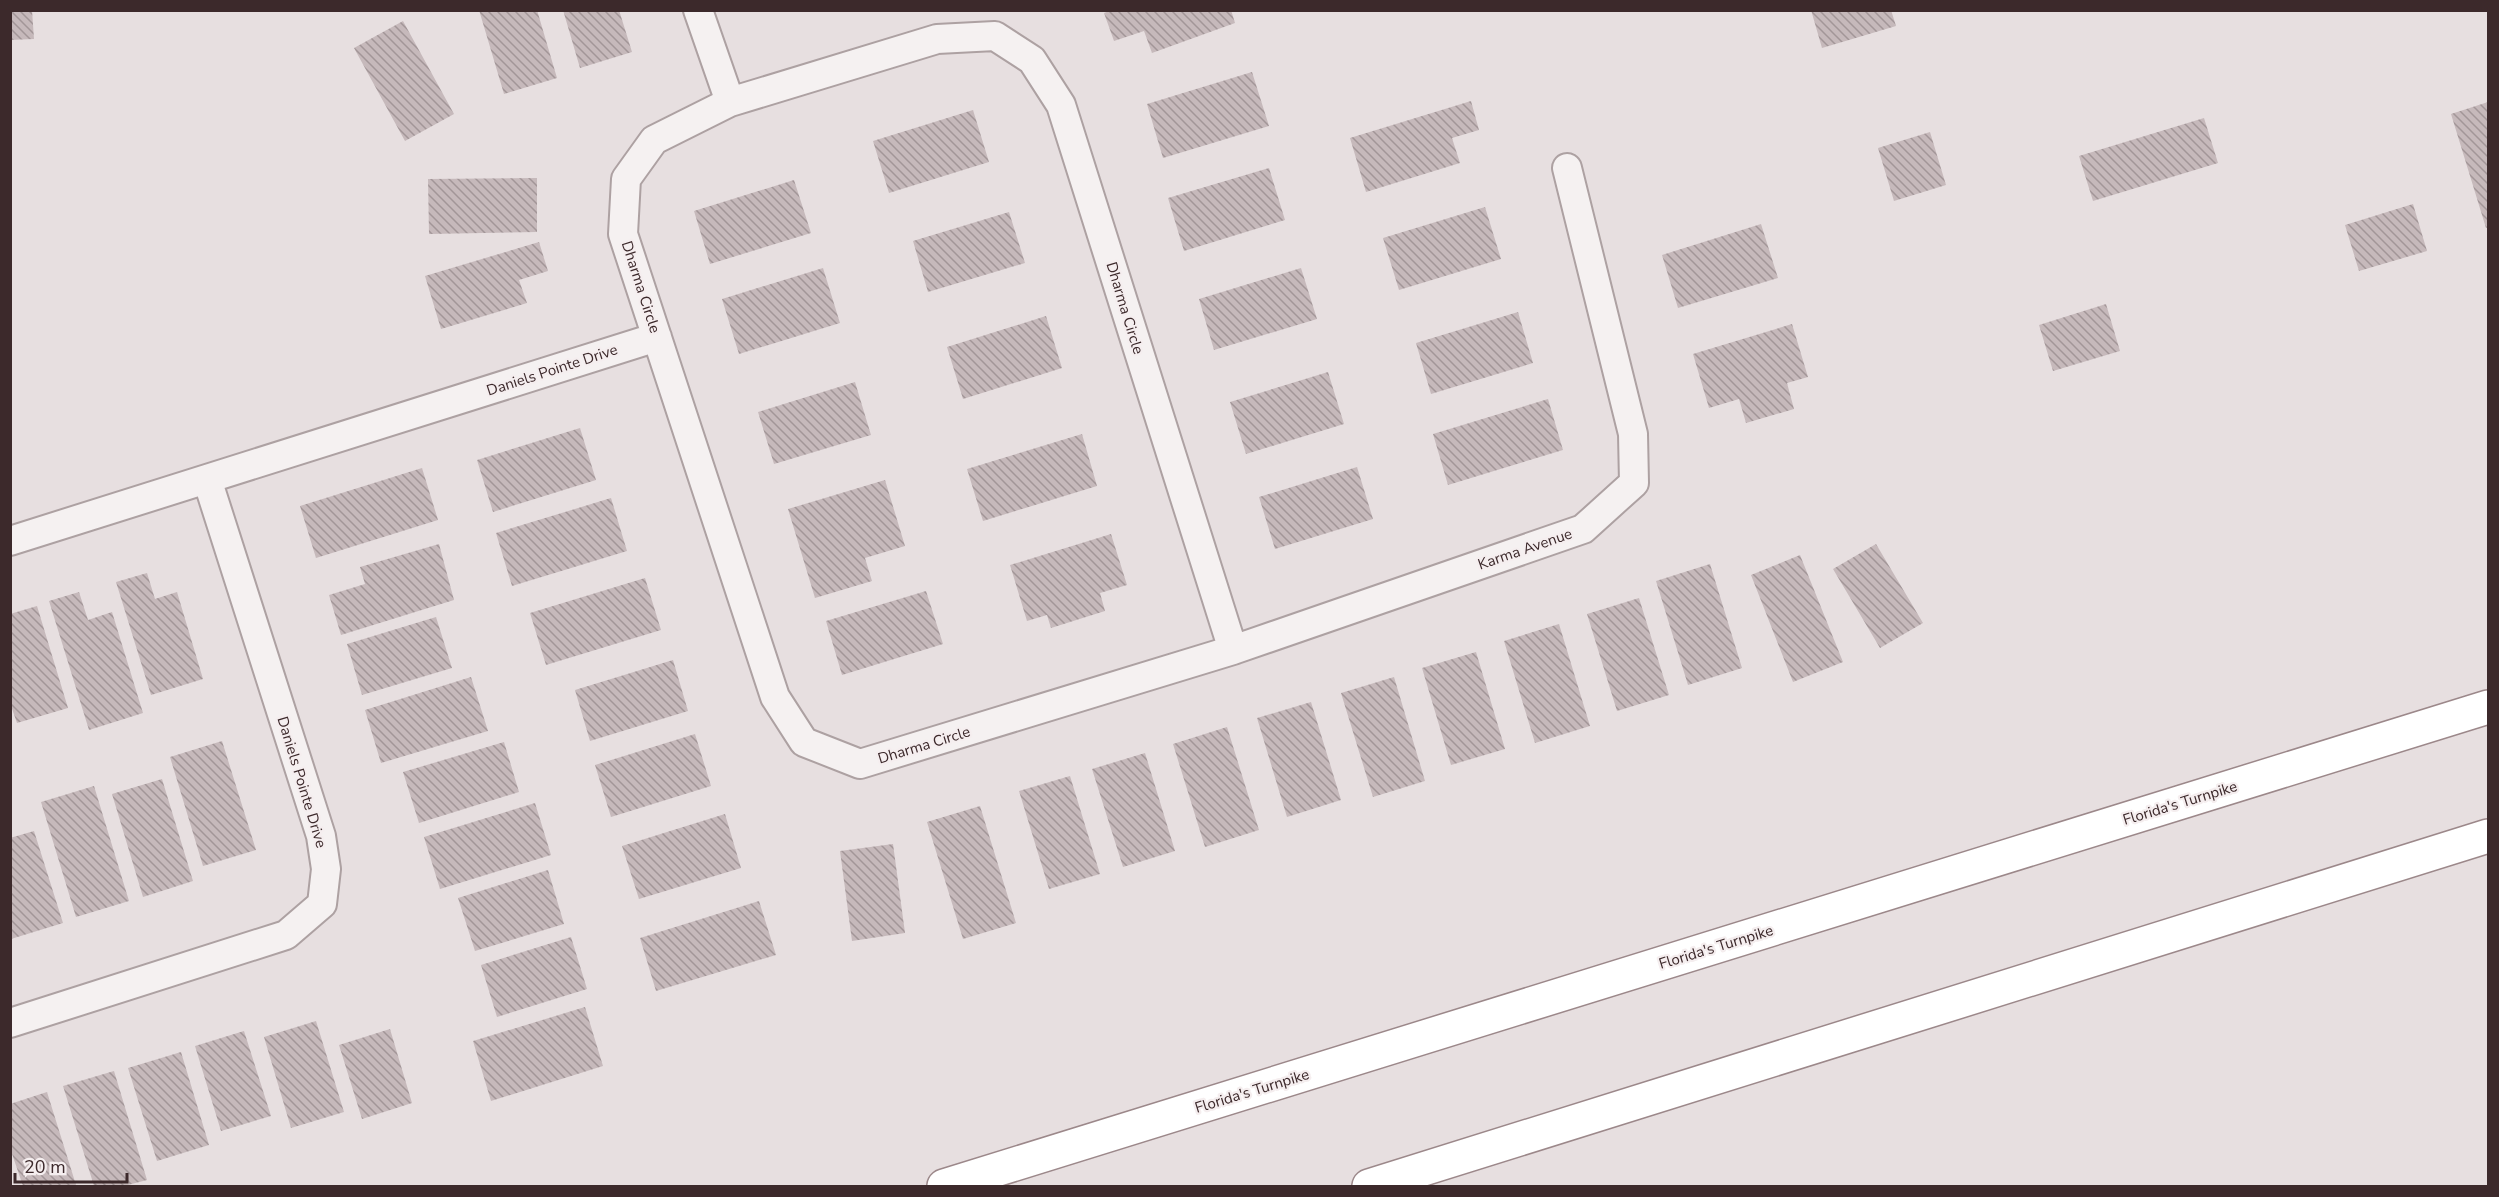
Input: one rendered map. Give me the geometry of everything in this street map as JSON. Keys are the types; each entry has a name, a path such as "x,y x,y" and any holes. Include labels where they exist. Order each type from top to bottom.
{"highway":[{"name":"Florida's Turnpike","path":"944,1186 2488,707"},
{"path":"1369,1186 2488,836"}],"street":[{"path":"699,10 730,102"},
{"name":"Dharma Circle","path":"995,36 1032,60 1061,105 1233,650 860,764 804,742 775,697 657,337 623,234 626,178 654,140 730,102 937,39 995,36"},
{"name":"Karma Avenue","path":"1233,650 1583,529 1634,483 1633,434 1567,168"},
{"name":"Daniels Pointe Drive","path":"10,541 657,337"},
{"name":"Daniels Pointe Drive","path":"10,1023 286,934 322,904 326,869 321,836 207,479"}],"building":[{"path":"10,10 32,10 34,39 10,40"},
{"path":"479,10 537,10 557,78 504,94"},
{"path":"563,10 619,10 632,52 580,68"},
{"path":"1112,10 1231,10 1235,23 1152,53 1144,31 1114,41 1104,13"},
{"path":"1811,10 1891,10 1896,26 1822,48"},
{"path":"403,21 454,114 405,141 354,48"},
{"path":"1252,72 1269,126 1163,158 1147,104"},
{"path":"1471,101 1479,130 1452,138 1460,163 1366,192 1350,138"},
{"path":"2488,102 2488,227 2486,228 2451,114"},
{"path":"973,110 989,162 889,193 873,141"},
{"path":"2204,118 2218,163 2093,201 2079,156"},
{"path":"1930,132 1946,185 1894,201 1878,148"},
{"path":"1269,168 1285,220 1184,251 1168,198"},
{"path":"537,178 537,232 429,234 428,179"},
{"path":"794,180 811,233 710,264 694,211"},
{"path":"2413,204 2427,251 2359,271 2345,225"},
{"path":"1485,207 1501,259 1399,290 1383,238"},
{"path":"1009,212 1025,263 928,292 913,241"},
{"path":"1761,224 1778,278 1678,308 1662,255"},
{"path":"539,242 548,271 519,280 527,303 441,329 425,276"},
{"path":"823,268 840,323 739,354 722,299"},
{"path":"1301,268 1317,319 1214,350 1199,299"},
{"path":"2106,304 2120,351 2053,371 2039,325"},
{"path":"1518,312 1533,363 1431,394 1416,343"},
{"path":"1046,316 1062,368 963,399 947,347"},
{"path":"1792,324 1808,377 1787,383 1794,409 1746,423 1739,399 1709,408 1693,354"},
{"path":"1328,372 1344,424 1246,454 1230,402"},
{"path":"855,382 871,435 774,464 758,412"},
{"path":"1548,399 1563,450 1448,485 1433,434"},
{"path":"580,428 596,480 493,512 477,460"},
{"path":"1082,434 1097,486 983,521 967,469"},
{"path":"1357,467 1373,519 1275,549 1259,497"},
{"path":"422,468 438,520 316,558 300,506"},
{"path":"885,480 905,546 865,558 872,581 815,598 788,509"},
{"path":"611,498 627,551 512,586 496,533"},
{"path":"1111,534 1127,585 1100,593 1105,611 1051,628 1047,615 1027,621 1010,565"},
{"path":"439,544 454,600 341,635 329,595 365,584 360,567"},
{"path":"1876,544 1923,623 1880,648 1833,569"},
{"path":"1800,555 1843,662 1793,682 1751,575"},
{"path":"1710,564 1742,668 1688,685 1656,581"},
{"path":"147,573 155,599 177,592 203,679 151,695 116,582"},
{"path":"645,578 661,630 546,665 530,613"},
{"path":"926,591 943,644 842,675 826,621"},
{"path":"79,592 88,620 112,612 143,713 89,730 49,601"},
{"path":"1639,598 1669,695 1617,711 1587,614"},
{"path":"37,606 68,708 17,723 10,703 10,614"},
{"path":"436,617 452,668 362,695 347,644"},
{"path":"1559,624 1590,726 1535,743 1504,641"},
{"path":"1476,652 1505,749 1451,765 1422,668"},
{"path":"673,660 688,711 590,741 575,690"},
{"path":"471,677 488,731 381,763 365,710"},
{"path":"1394,677 1425,781 1373,797 1341,693"},
{"path":"1311,702 1341,800 1287,817 1257,718"},
{"path":"1227,727 1259,830 1205,847 1173,744"},
{"path":"695,734 711,786 611,817 595,765"},
{"path":"222,741 256,850 203,866 170,757"},
{"path":"504,742 519,792 419,823 403,772"},
{"path":"1145,753 1175,851 1123,867 1092,769"},
{"path":"1070,776 1100,874 1049,889 1019,791"},
{"path":"162,779 193,881 143,897 112,794"},
{"path":"94,786 129,901 76,917 41,802"},
{"path":"535,803 551,855 440,889 424,837"},
{"path":"980,806 1016,923 963,939 927,822"},
{"path":"725,814 741,868 639,899 622,846"},
{"path":"34,831 63,923 11,939 10,838"},
{"path":"893,844 905,933 852,941 840,851"},
{"path":"548,870 564,924 475,951 458,898"},
{"path":"759,901 776,955 656,991 640,938"},
{"path":"571,937 587,989 497,1017 481,965"},
{"path":"585,1007 603,1066 491,1101 473,1041"},
{"path":"316,1021 344,1112 291,1128 264,1037"},
{"path":"390,1029 412,1103 362,1119 339,1045"},
{"path":"244,1031 271,1116 221,1131 195,1046"},
{"path":"181,1052 209,1145 157,1161 128,1068"},
{"path":"114,1071 147,1180 124,1186 94,1186 63,1086"},
{"path":"47,1092 76,1185 73,1186 23,1186 10,1148 10,1104"}]}
